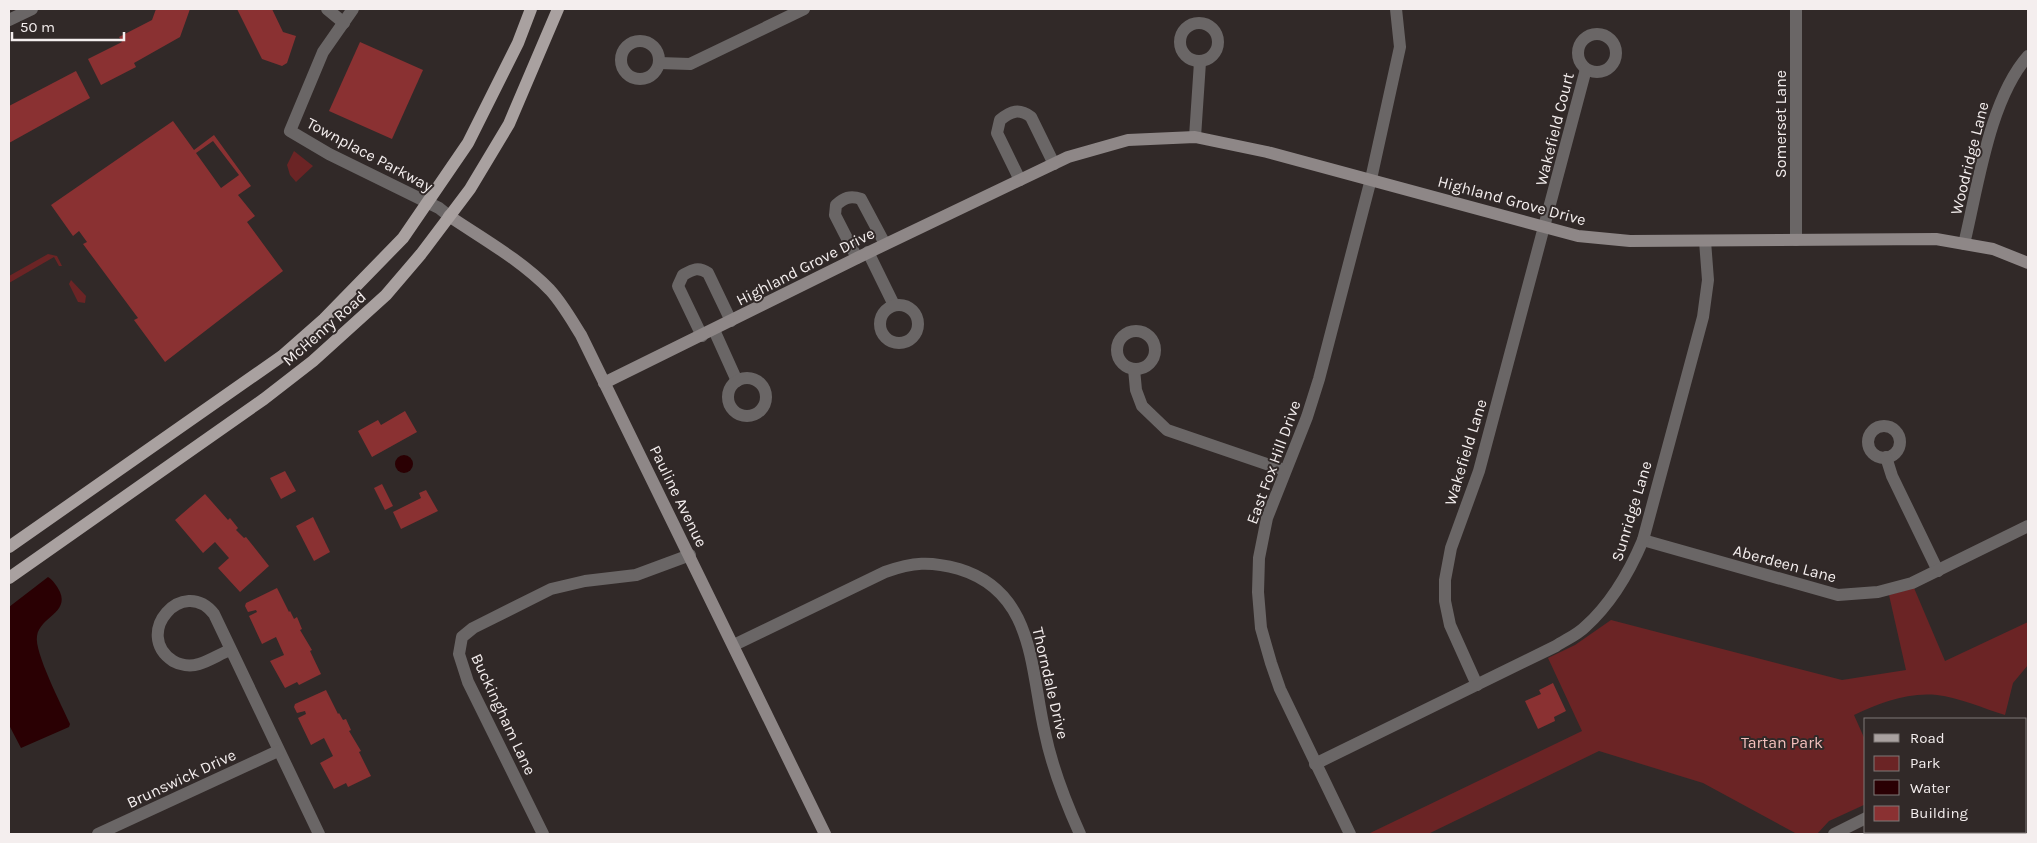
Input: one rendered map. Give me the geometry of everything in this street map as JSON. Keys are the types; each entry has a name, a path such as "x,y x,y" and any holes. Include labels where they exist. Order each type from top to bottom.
{"main road":[{"name":"McHenry Road","path":"9,547 282,356 324,319 370,274 403,238 468,143 518,43 531,9"},
{"name":"McHenry Road","path":"9,578 264,399 313,361 386,295 470,189 509,124 558,9"}],"street":[{"path":"9,20 32,9"},
{"path":"327,9 344,23"},
{"name":"Townplace Parkway","path":"353,9 323,52 290,131 329,154 427,202 449,216"},
{"path":"659,64 690,64 804,9"},
{"name":"East Fox Hill Drive","path":"1350,834 1280,689 1261,628 1258,592 1260,558 1267,518 1284,470 1307,417 1319,379 1370,179 1400,47 1396,9"},
{"name":"Somerset Lane","path":"1796,9 1796,240"},
{"name":"Woodridge Lane","path":"1964,244 1994,119 2003,95 2028,56"},
{"path":"1195,137 1200,62"},
{"name":"Wakefield Court","path":"1546,226 1586,69"},
{"path":"1020,180 996,133 1000,120 1011,113 1024,112 1031,117 1054,164"},
{"name":"Highland Grove Drive","path":"604,383 885,244 1068,157 1128,140 1195,137 1267,152 1578,236 1630,241 1936,239 1993,249 2028,263"},
{"path":"885,244 861,199 849,196 836,205 835,215 863,255 894,306"},
{"name":"Pauline Avenue","path":"449,216 520,264 550,290 566,310 581,335 690,555 825,834"},
{"name":"Wakefield Lane","path":"1477,685 1450,625 1444,601 1445,580 1451,548 1479,472 1546,226"},
{"name":"Sunridge Lane","path":"1316,764 1556,646 1584,628 1609,601 1630,571 1643,540 1703,317 1708,280 1705,241"},
{"path":"732,321 708,273 702,269 695,269 683,275 678,286 737,381"},
{"path":"1134,369 1136,390 1142,406 1167,430 1284,470"},
{"path":"1886,457 1892,476 1938,570"},
{"name":"Aberdeen Lane","path":"1643,540 1838,595 1878,592 1912,583 2028,526"},
{"name":"Buckingham Lane","path":"543,834 468,682 458,654 462,638 472,628 551,589 585,581 636,575 690,555"},
{"name":"Thorndale Drive","path":"734,645 885,572 907,564 942,564 979,575 994,586 1009,603 1026,636 1045,736 1080,834"},
{"path":"230,650 198,665 188,666 177,663 168,657 158,638 158,627 162,617 178,603 188,601 208,606 230,650 278,751 319,834"},
{"name":"Brunswick Drive","path":"98,834 278,751"},
{"path":"1834,834 1864,819"}],"green space":[{"path":"294,151 313,166 296,182 290,175 287,165"},
{"path":"48,254 57,256 62,266 59,266 54,257 9,283 9,276"},
{"path":"71,280 86,296 85,303 78,302 69,284"},
{"name":"Tartan Park","path":"1914,588 1945,661 2028,622 2028,665 2013,683 2005,715 1954,698 1937,695 1915,695 1894,699 1854,715 1864,738 1864,805 1829,821 1817,834 1797,834 1703,783 1599,751 1428,834 1368,834 1582,731 1548,658 1575,645 1611,620 1842,680 1906,670 1889,595"}],"water":[{"path":"400,455 408,455 413,460 411,471 400,473 395,468 395,460"},
{"path":"48,577 58,588 62,599 61,605 39,630 37,644 44,666 70,724 69,727 21,748 9,725 9,607"}],"building":[{"path":"156,9 190,9 180,37 134,63 136,67 101,85 88,59 122,42 119,37 152,20"},
{"path":"237,9 272,9 283,32 296,36 287,63 282,66 262,59"},
{"path":"360,42 423,70 392,139 329,111"},
{"path":"76,71 90,98 9,143 9,106"},
{"path":"173,121 194,150 214,135 251,186 238,195 255,216 247,222 283,271 165,362 134,320 138,318 83,244 87,242 79,231 73,236 51,205","holes":["213,141 239,175 221,188 196,153"]},
{"path":"405,411 417,432 372,457 358,431 378,420 381,425"},
{"path":"285,471 296,491 281,499 270,478"},
{"path":"382,484 393,506 385,510 374,488"},
{"path":"426,490 438,511 401,529 393,512 421,498 419,493"},
{"path":"205,494 228,520 230,518 238,528 236,530 244,538 246,537 269,566 240,592 218,568 229,558 215,542 203,553 175,520"},
{"path":"313,517 330,552 314,561 296,526"},
{"path":"277,588 289,612 294,619 297,617 302,629 300,630 312,650 310,651 321,674 299,685 297,682 285,688 270,661 284,655 276,637 262,644 249,616 257,612 256,610 248,612 245,606 246,603"},
{"path":"1553,683 1566,711 1554,717 1555,721 1538,729 1525,701 1541,694 1539,690"},
{"path":"326,690 338,714 343,720 346,719 351,730 349,731 361,751 359,752 371,776 348,787 346,783 334,789 320,763 333,756 324,738 311,745 298,718 306,714 305,711 297,713 294,707 295,704"}]}
